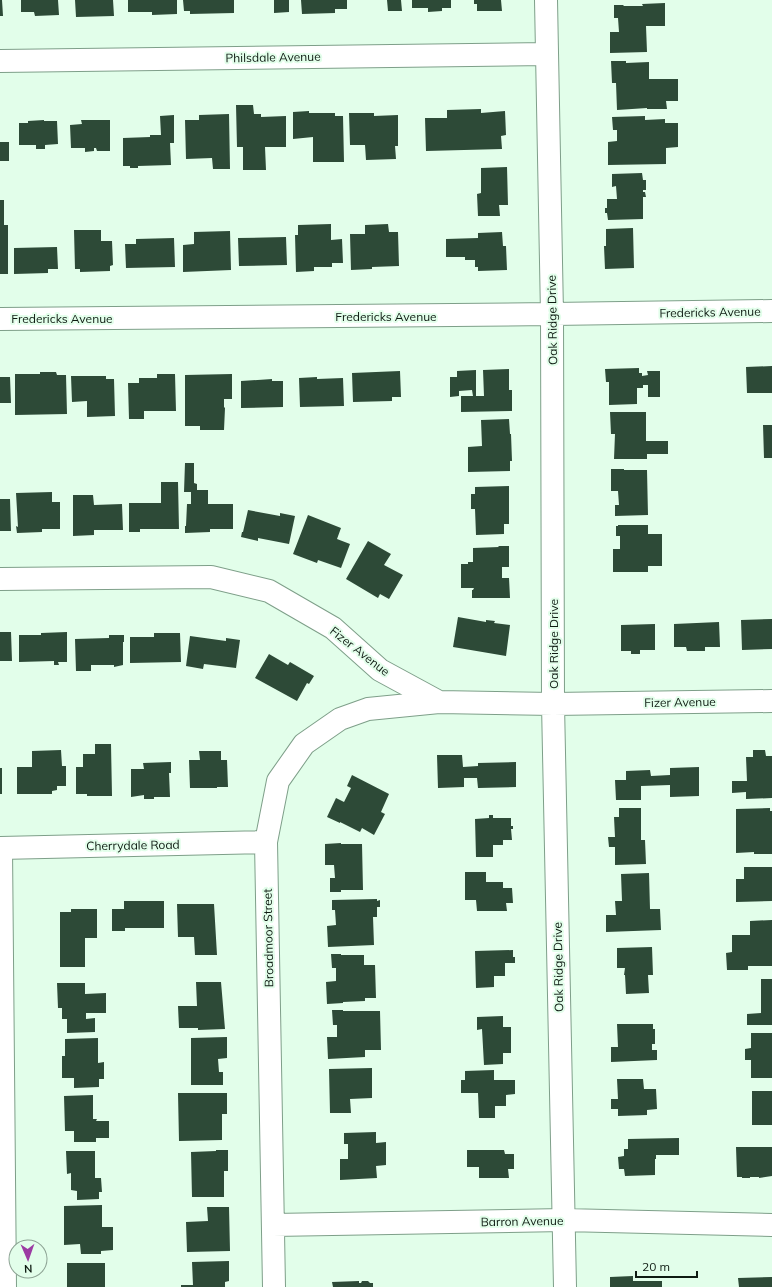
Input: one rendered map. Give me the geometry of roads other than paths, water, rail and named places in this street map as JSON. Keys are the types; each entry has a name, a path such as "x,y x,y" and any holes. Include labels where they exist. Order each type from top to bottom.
{"street":[{"name":"Oak Ridge Drive","path":"546,0 552,314 553,704 565,1287"},
{"name":"Philsdale Avenue","path":"0,60 547,54"},
{"name":"Fredericks Avenue","path":"0,319 772,311"},
{"name":"Fizer Avenue","path":"0,579 211,577 269,591 332,628 380,670 439,702 553,704 772,701"},
{"name":"Broadmoor Street","path":"274,1287 266,842 278,781 304,744 340,719 368,709 439,702"},
{"name":"Cherrydale Road","path":"0,848 266,842"},
{"path":"0,848 5,1287"},
{"name":"Barron Avenue","path":"273,1225 564,1220 772,1225"}]}
